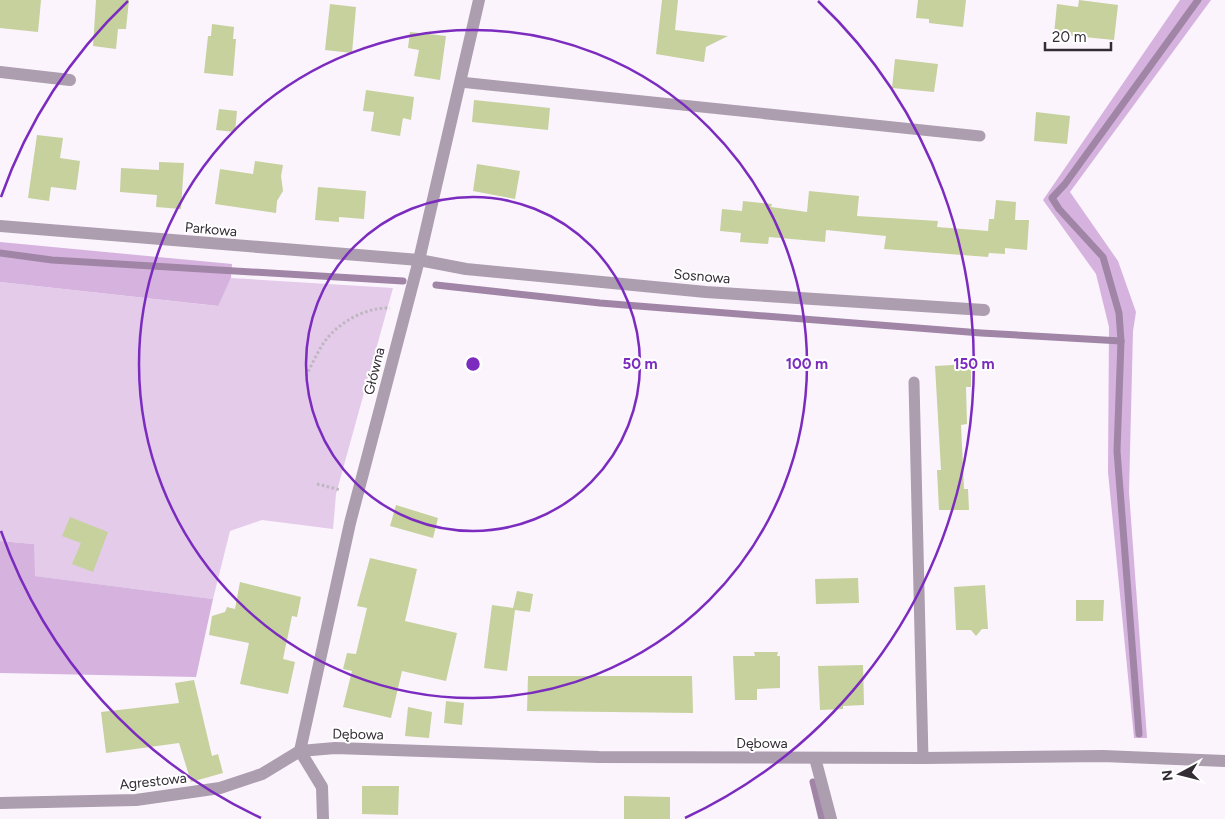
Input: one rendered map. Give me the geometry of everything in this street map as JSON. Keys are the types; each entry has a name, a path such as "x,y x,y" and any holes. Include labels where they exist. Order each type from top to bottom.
{"street":[{"name":"Główna","path":"300,751 350,522 419,260 479,0"},
{"path":"0,72 70,80"},
{"name":"Parkowa","path":"0,226 419,260"},
{"name":"Sosnowa","path":"419,260 466,269 706,292 984,310"},
{"name":"Dębowa","path":"300,751 335,748 599,757 923,758 1103,756 1225,761"},
{"path":"300,751 322,787 323,819"},
{"name":"Agrestowa","path":"0,803 136,800 220,788 262,774 300,751"},
{"path":"815,758 831,819"}],"lane":[{"path":"460,82 980,136"},
{"path":"914,382 923,758"}],"path":[{"path":"306,376 326,340 345,322 365,312 381,308 391,308"},
{"path":"317,484 340,490"}],"shaded area":[{"path":"1180,0 1211,0 1070,192 1118,261 1136,312 1133,331 1129,492 1147,738 1134,738 1108,472 1109,327 1096,274 1043,200"},
{"path":"0,242 232,264 231,278 218,306 0,282"},
{"path":"231,278 393,288 336,494 333,529 262,520 230,531 213,599 34,576 34,544 0,541 0,282 217,306"},
{"path":"0,541 34,544 35,576 213,599 196,677 0,673"}],"building":[{"path":"0,0 41,0 38,32 0,28"},
{"path":"96,0 129,0 126,29 118,29 116,49 93,46"},
{"path":"662,0 678,0 675,30 728,36 706,47 704,62 656,54"},
{"path":"918,0 966,0 963,27 929,23 929,19 916,18"},
{"path":"1079,0 1118,5 1114,40 1054,34 1057,4 1078,7"},
{"path":"330,4 356,7 352,53 325,50"},
{"path":"212,24 234,27 233,39 236,39 233,76 204,73 208,36 211,36"},
{"path":"410,32 446,36 440,80 414,76 419,50 408,48"},
{"path":"895,59 938,64 934,92 892,88"},
{"path":"366,90 414,97 411,120 403,118 400,136 371,131 374,112 363,111"},
{"path":"474,100 550,108 548,130 472,122"},
{"path":"219,109 237,111 235,132 216,130"},
{"path":"1036,112 1070,116 1067,144 1034,141"},
{"path":"37,135 63,138 60,158 80,161 76,190 51,187 49,201 28,198"},
{"path":"255,161 283,165 281,176 283,191 277,201 276,213 215,204 220,169 253,174"},
{"path":"159,162 184,163 181,209 156,207 157,195 120,192 121,168 159,170"},
{"path":"477,164 520,171 515,199 473,191"},
{"path":"318,187 366,191 364,219 339,217 339,222 315,220"},
{"path":"809,191 859,196 857,216 938,221 937,227 988,231 989,219 994,219 996,200 1016,202 1015,220 1029,220 1027,250 1005,248 1005,254 989,253 988,257 884,249 886,236 826,230 825,242 769,237 768,244 740,242 741,233 720,231 722,209 742,211 743,201 772,204 771,207 807,212"},
{"path":"971,364 971,387 966,387 967,424 961,425 964,489 968,489 969,510 939,510 937,470 941,470 935,366"},
{"path":"396,505 438,518 433,538 390,526"},
{"path":"70,517 108,532 93,572 72,564 81,543 62,536"},
{"path":"370,558 417,569 405,621 457,633 446,681 402,671 391,718 343,707 352,671 343,669 347,653 356,654 367,608 357,606"},
{"path":"858,578 859,603 816,604 815,579"},
{"path":"240,582 301,597 297,617 292,616 283,659 295,662 288,694 240,684 249,643 209,635 212,616 225,612 227,607 235,609"},
{"path":"985,585 988,629 982,629 976,636 971,630 956,630 954,587"},
{"path":"517,591 533,594 530,612 515,610 507,671 484,668 492,605 513,608"},
{"path":"1076,600 1104,600 1103,621 1076,621"},
{"path":"754,652 778,652 777,656 780,656 780,688 757,689 757,700 735,700 733,656 755,656"},
{"path":"863,665 864,705 843,706 843,709 820,710 818,666"},
{"path":"528,676 692,676 693,713 527,711"},
{"path":"194,680 212,756 218,754 223,773 191,782 179,743 106,753 101,712 179,703 175,683"},
{"path":"446,701 464,703 462,725 444,723"},
{"path":"408,707 432,712 429,738 405,736"},
{"path":"362,786 399,786 398,815 362,814"},
{"path":"624,796 670,797 670,819 624,819"}],"waterway":[{"path":"1139,734 1117,451 1121,341 1119,313 1103,257 1059,209 1052,198 1065,184 1198,0"},
{"path":"0,253 52,260 403,281"},
{"path":"436,285 600,303 981,333 1121,341"},
{"path":"813,782 822,819"}]}
